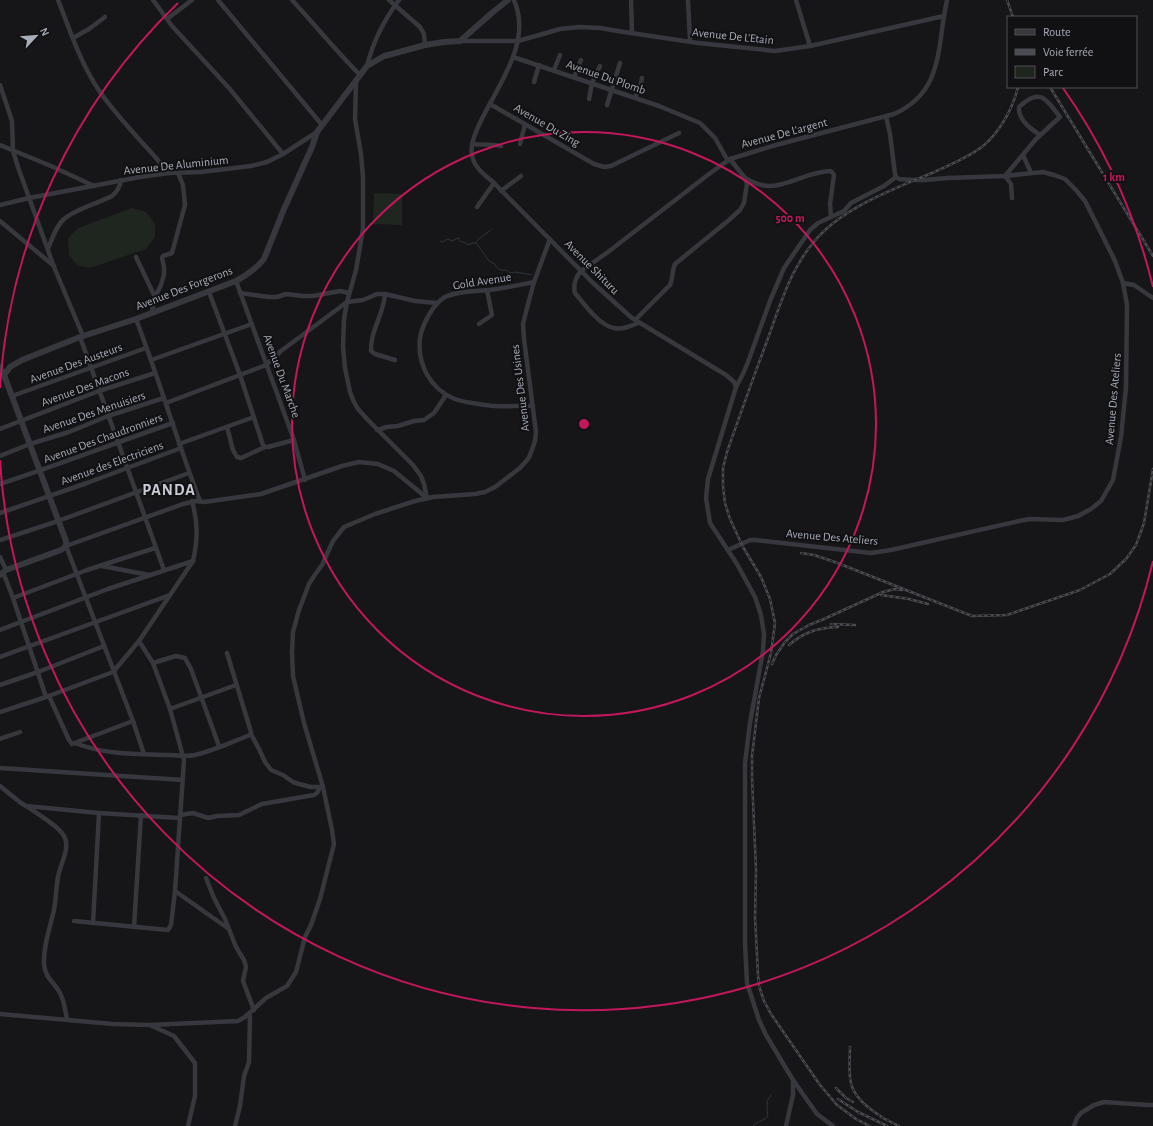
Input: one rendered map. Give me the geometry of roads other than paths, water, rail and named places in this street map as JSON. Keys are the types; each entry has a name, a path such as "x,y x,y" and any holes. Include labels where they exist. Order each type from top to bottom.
{"street":[{"path":"58,0 78,52 97,88 110,106 169,173"},
{"path":"153,0 167,19 224,82 283,154"},
{"path":"167,19 192,0"},
{"path":"292,0 360,75"},
{"path":"389,0 422,30 426,45"},
{"path":"367,66 375,42 385,22 399,0"},
{"path":"367,66 388,55 426,45 460,41 508,0"},
{"name":"Avenue Shituru","path":"514,0 520,20 518,41 513,57 477,128 472,144 471,154 476,166 608,298 637,322 726,375 734,382 736,387"},
{"path":"631,0 632,34"},
{"path":"688,0 690,41"},
{"path":"796,0 810,46"},
{"name":"Avenue De L'argent","path":"582,271 729,160 776,145 886,116 910,106 927,87 939,55 947,0"},
{"path":"220,1 322,125"},
{"name":"Avenue De L'Etain","path":"460,41 518,41 560,29 580,27 600,28 632,34 775,51 810,46 944,16"},
{"path":"73,38 89,29 105,17"},
{"path":"554,70 560,55"},
{"name":"Avenue Du Plomb","path":"513,57 659,106 691,119 704,126 715,138 729,160 745,178"},
{"path":"574,77 581,60"},
{"path":"607,105 620,63"},
{"path":"534,82 539,65"},
{"name":"Avenue Des Forgerons","path":"4,375 10,367 22,360 209,292 236,281 259,266 264,259 317,132 336,109 367,66"},
{"path":"589,99 592,83 600,66"},
{"path":"635,98 642,78"},
{"path":"356,81 355,119 362,162 364,229 356,270 347,302 343,337 346,378 354,402 362,414 414,466 421,476 427,498"},
{"path":"0,85 12,121 14,151 18,167 54,267 82,337 91,368 164,570"},
{"path":"1012,198 1011,184 1005,176 1040,135 1060,117 1047,101 1042,97 1037,97 1023,103 1019,107 1018,112 1022,119 1040,135"},
{"name":"Avenue Du Zing","path":"490,104 594,164 604,167 611,166 679,133"},
{"path":"832,1126 817,1114 793,1080 766,1035 759,1020 747,983 745,935 745,763 750,723 763,651 764,634 761,615 755,597 728,550 710,523 706,489 709,474 736,387 748,362 770,301 784,268 810,230 818,223 844,211 851,203 884,186 896,177 886,116"},
{"path":"520,144 525,124"},
{"name":"Avenue De Aluminium","path":"0,205 121,180 169,173 202,172 251,166 267,162 283,154 317,132"},
{"path":"472,144 492,144 501,146"},
{"path":"0,145 52,166 94,186"},
{"path":"1023,155 1031,173"},
{"path":"745,178 768,186 777,185 814,173 832,172 834,175 830,204 831,217"},
{"name":"Avenue Des Ateliers","path":"728,550 750,540 762,540 876,553 1030,519 1063,520 1078,516 1091,509 1100,501 1113,480 1121,437 1126,387 1127,305 1123,283 1115,261 1085,201 1065,180 1043,172 1005,176 914,180 899,179 896,177"},
{"path":"152,313 155,297 161,285 164,274 162,258 163,256 172,252 178,226 184,209 183,189 178,173"},
{"path":"501,191 520,176"},
{"path":"582,271 578,275 574,284 574,290 599,319 616,329 627,327 637,322 670,285 675,264 740,210 746,196 747,184 745,178"},
{"path":"48,249 57,228 64,219 75,212 112,196 120,187 121,180"},
{"path":"477,207 494,183"},
{"path":"0,221 54,267"},
{"name":"Avenue Des Usines","path":"0,1014 113,1024 150,1025 238,1021 245,1018 262,1001 287,986 296,972 305,937 320,900 334,844 322,787 304,723 293,676 293,632 299,610 309,584 322,565 333,541 344,527 383,511 427,498 485,492 495,487 520,468 530,456 535,442 536,432 523,324 534,282 550,239"},
{"path":"136,257 155,297"},
{"name":"Avenue Du Marche","path":"236,281 294,440 305,480"},
{"name":"Gold Avenue","path":"437,303 448,296 466,292 507,288 534,282"},
{"path":"1123,283 1134,285 1153,298"},
{"path":"479,324 492,315 487,290"},
{"path":"240,293 273,297 286,294 313,296 340,291 349,293"},
{"path":"209,292 265,447"},
{"path":"266,365 281,351 347,302 363,300 377,294 385,294 415,302 437,303 421,334 420,355 427,376 434,386 446,395 462,401 491,406 533,406"},
{"path":"385,294 383,307 374,333 371,351 374,354 395,360"},
{"path":"136,319 200,501"},
{"path":"150,360 252,324"},
{"name":"Avenue Des Austeurs","path":"12,396 146,348"},
{"name":"Avenue Des Menuisiers","path":"0,456 30,444 69,432 108,416 165,400 266,365"},
{"path":"0,366 50,496 76,574 133,721 144,754"},
{"name":"Avenue Des Macons","path":"0,429 100,391 155,373"},
{"path":"377,430 424,420 434,413 446,395"},
{"name":"Avenue des Electriciens","path":"0,513 128,468 254,417"},
{"name":"Avenue Des Chaudronniers","path":"0,484 173,424"},
{"path":"227,427 233,450 237,457 241,458 265,447 271,447 294,440"},
{"path":"3,573 60,550 66,546 192,501 219,500 258,495 351,463 369,462 384,466 394,471 427,498"},
{"path":"0,540 189,473"},
{"path":"0,712 114,672 138,641 193,561 197,532 196,515 192,501"},
{"path":"13,598 76,574 155,548"},
{"path":"0,557 3,573 47,696 72,744 75,743 105,751 194,756 251,734"},
{"path":"0,630 108,588 193,561"},
{"path":"100,566 151,575"},
{"path":"0,657 170,595"},
{"path":"74,921 168,930 171,925 175,891 179,816 184,764 170,709 153,663 138,641"},
{"path":"0,685 104,646"},
{"path":"227,653 251,734 259,748 264,762 271,770 283,774 293,782 311,787 322,787"},
{"path":"153,663 176,656 185,658 202,697 219,746"},
{"path":"170,709 236,685"},
{"path":"75,743 133,721"},
{"path":"0,739 20,732"},
{"path":"0,768 183,780"},
{"path":"0,786 21,803 58,828 66,840 66,847 58,876 44,965 48,978 57,987 62,996 67,1019"},
{"path":"26,806 99,813 140,815 179,816 193,813 208,818 239,815 262,804 314,795 317,794 322,787"},
{"path":"93,923 99,813"},
{"path":"134,927 140,815"},
{"path":"206,878 236,947 246,963 246,971 243,981 254,1010"},
{"path":"175,891 229,929"},
{"path":"235,1126 240,1106 244,1076 249,1062 250,1016"},
{"path":"150,1025 174,1036 195,1063 195,1096 188,1126"},
{"path":"786,1126 793,1095 793,1080"},
{"path":"1074,1126 1081,1113 1094,1105 1104,1102 1153,1105"}],"waterway":[{"path":"476,242 491,230"},
{"path":"440,241 442,242 448,239 452,241 458,238 461,242 468,245 476,243 489,261 495,264 499,269 506,270 510,273 515,272 532,275"},
{"path":"753,1126 768,1116 767,1101 771,1095"}],"railway":[{"path":"1007,0 1013,16"},
{"path":"870,1126 856,1119 837,1105 820,1085 771,1014 764,1001 759,986 755,917 756,870 752,756 759,698 771,653 775,623 770,599 761,577 743,547 730,519 725,503 723,468 727,452 786,290 798,265 813,243 824,231 852,210 884,193 958,161 983,146 995,134 1005,119 1013,103 1018,88"},
{"path":"1051,88 1153,256"},
{"path":"801,553 814,555 835,562 972,616 1007,615 1080,590 1110,574 1126,559 1136,545 1144,523 1153,469"},
{"path":"772,664 785,642 793,634 809,625 883,592 895,589 902,590"},
{"path":"881,595 909,599 928,604"},
{"path":"831,624 855,625"},
{"path":"789,645 800,637 811,632 824,628 838,627"},
{"path":"850,1047 849,1065 851,1083 855,1094 863,1103 882,1117"},
{"path":"836,1088 846,1098 853,1102"},
{"path":"838,1099 858,1112 887,1126"},
{"path":"881,1117 899,1126"}],"district":[{"name":"PANDA","path":"169,490"}]}
